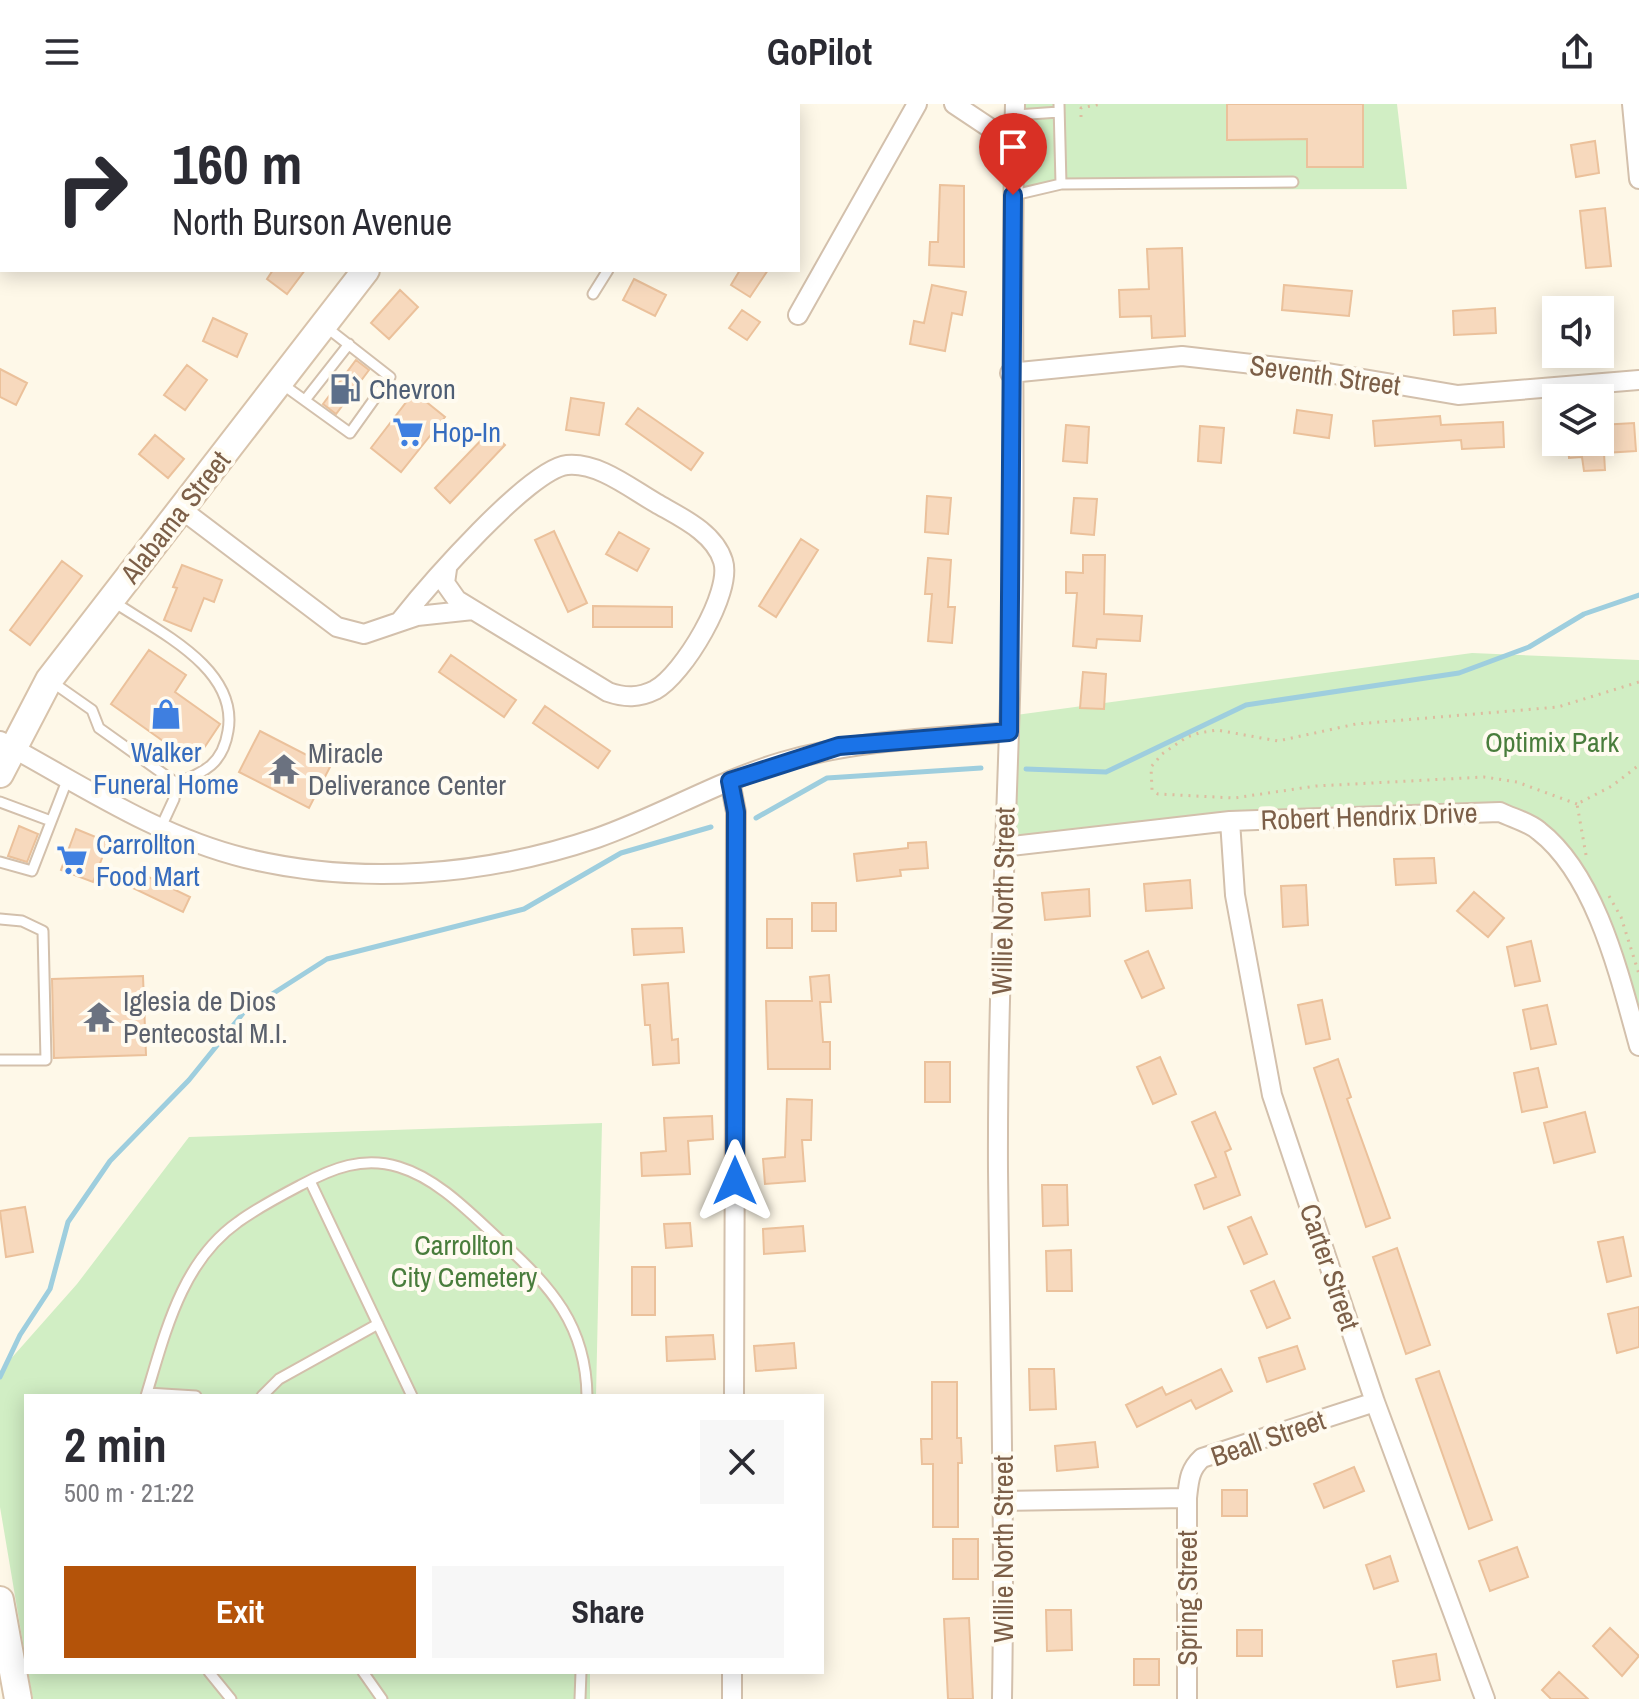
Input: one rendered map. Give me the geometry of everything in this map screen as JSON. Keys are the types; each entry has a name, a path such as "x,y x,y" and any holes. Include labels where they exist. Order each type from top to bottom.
{"main road":[{"name":"Alabama Street","path":"0,774 6,744 49,680 364,272"},
{"path":"0,1600 18,1653 18,1699"}],"street":[{"path":"798,315 917,104"},
{"path":"954,104 1014,144"},
{"path":"1632,104 1639,179"},
{"name":"Willie North Street","path":"1002,1699 1005,1501 998,1168 1003,847 1013,574 1010,373 1015,109"},
{"name":"Seventh Street","path":"1010,373 1182,356 1322,372 1458,395 1639,380"},
{"path":"400,621 447,569 548,470 570,465 595,469 713,540 724,562 724,584 718,602 675,675 656,689 639,696 625,697 608,692 473,610 450,591 445,583 447,569"},
{"path":"181,509 337,627 364,634 433,613 473,610"},
{"path":"6,744 161,827 205,846 281,865 360,873 443,871 547,853 598,837 730,781 839,746 1009,732"},
{"path":"730,781 736,812 734,1394"},
{"name":"Robert Hendrix Drive","path":"1003,847 1230,821 1500,812 1539,830 1565,860 1589,898 1618,969 1639,1046"},
{"name":"Carter Street","path":"1230,821 1235,895 1272,1095 1375,1402 1485,1699"},
{"name":"Beall Street","path":"1187,1498 1190,1474 1202,1458 1375,1402"},
{"path":"1005,1501 1187,1498"},
{"name":"Spring Street","path":"1187,1498 1187,1699"},
{"path":"732,1674 732,1699"}],"lane":[{"path":"1015,109 1059,108 1061,184"},
{"path":"1013,195 1061,184 1293,182"},
{"path":"593,294 607,272"},
{"path":"279,382 350,433 390,377 324,325"},
{"path":"305,400 349,344"},
{"path":"111,600 194,657 216,679 228,704 230,722 226,746 217,763 201,774 176,783"},
{"path":"49,680 92,710 99,728 176,783"},
{"path":"0,862 32,871 68,778"},
{"path":"161,827 174,799 176,783"},
{"path":"0,802 51,821"},
{"path":"0,919 22,921 43,931 46,1060 0,1060"},
{"path":"146,1394 173,1308 191,1274 236,1223 310,1181 351,1164 376,1161 402,1168 427,1181 468,1211 546,1282 568,1315 582,1352 587,1394"},
{"path":"310,1181 411,1394"},
{"path":"264,1394 279,1379 378,1324"},
{"path":"211,1674 231,1699"},
{"path":"364,1674 382,1699"},
{"path":"580,1699 581,1674"}],"path":[{"path":"1081,117 1081,108 1101,104"},
{"path":"1639,682 1558,707 1371,723 1326,729 1278,741 1217,730 1199,733 1187,737 1162,754 1151,767 1149,779 1152,790 1158,794 1213,798 1316,786 1484,777 1517,782 1577,804 1612,786 1639,765"},
{"path":"1577,804 1587,862"}],"green space":[{"path":"1015,104 1397,104 1407,189 1013,190"},
{"name":"Optimix Park","path":"1472,653 1639,660 1639,1046 1618,969 1565,860 1500,812 1431,812 1003,847 1009,716"},
{"name":"Carrollton City Cemetery","path":"602,1123 596,1394 24,1394 24,1649 0,1507 0,1371 77,1284 189,1137"},
{"path":"28,1674 590,1674 590,1699 33,1699"}],"building":[{"path":"1227,104 1363,104 1363,167 1307,167 1307,139 1227,140"},
{"path":"1595,141 1599,173 1576,177 1571,145"},
{"path":"940,185 964,186 964,267 929,265 930,242 938,242"},
{"path":"1605,208 1611,266 1586,268 1580,211"},
{"path":"1182,248 1185,336 1152,338 1151,316 1120,317 1119,290 1149,289 1147,249"},
{"path":"272,272 304,272 287,294 267,279"},
{"path":"739,272 767,272 750,297 731,285"},
{"path":"634,279 666,295 655,316 623,300"},
{"path":"932,285 966,292 962,315 952,313 945,351 910,344 914,321 924,323"},
{"path":"1284,285 1352,291 1349,316 1282,310"},
{"path":"400,290 418,307 389,339 371,323"},
{"path":"1495,308 1496,333 1454,335 1453,311"},
{"path":"742,310 760,322 747,340 729,328"},
{"path":"213,318 247,334 237,357 203,341"},
{"name":"Chevron","path":"356,360 369,370 336,414 323,404"},
{"path":"187,365 207,380 185,410 164,395"},
{"path":"0,369 27,383 16,405 0,397"},
{"name":"Hop-In","path":"414,392 445,417 401,472 371,448"},
{"path":"571,398 604,403 599,435 566,430"},
{"path":"638,408 703,453 691,470 626,424"},
{"path":"1297,410 1332,415 1329,438 1294,433"},
{"path":"1440,416 1441,425 1503,422 1504,447 1462,449 1461,440 1375,446 1373,421"},
{"path":"1634,423 1636,451 1614,452 1614,424"},
{"path":"1066,425 1089,427 1087,463 1063,461"},
{"path":"1200,426 1224,428 1221,463 1198,461"},
{"path":"490,431 505,445 450,503 435,488"},
{"path":"155,435 184,459 168,478 139,454"},
{"path":"1569,456 1604,456 1605,470 1584,471 1582,457"},
{"path":"927,496 951,498 948,534 925,532"},
{"path":"1074,498 1097,499 1094,535 1071,533"},
{"path":"554,531 587,603 568,612 535,540"},
{"path":"619,532 649,549 637,571 606,554"},
{"path":"801,539 818,550 776,617 759,606"},
{"path":"1083,555 1105,555 1104,614 1142,616 1140,641 1097,639 1096,648 1073,646 1077,593 1066,593 1066,572 1083,573"},
{"path":"928,558 951,560 948,607 955,607 952,643 928,641 932,594 925,594"},
{"path":"62,561 82,576 30,645 10,630"},
{"path":"182,565 222,580 214,602 204,598 191,631 164,620 177,588 173,587"},
{"path":"593,606 672,607 672,627 593,627"},
{"name":"Walker Funeral Home","path":"149,650 186,675 175,692 220,724 194,763 111,704"},
{"path":"451,655 516,700 504,717 439,672"},
{"path":"1083,672 1106,674 1104,709 1080,708"},
{"path":"545,706 610,751 598,768 533,723"},
{"name":"Miracle Deliverance Center","path":"260,731 330,767 309,808 239,772"},
{"path":"19,826 38,834 27,862 8,856"},
{"path":"76,829 108,842 93,882 61,870"},
{"path":"926,842 928,868 900,870 901,876 857,881 854,854 908,848 908,843"},
{"path":"1434,858 1436,883 1396,885 1394,859"},
{"path":"140,873 190,897 183,912 133,888"},
{"path":"1190,880 1192,908 1146,911 1144,884"},
{"path":"1306,885 1308,925 1283,927 1281,886"},
{"path":"1089,889 1090,916 1045,920 1042,893"},
{"path":"1474,892 1504,918 1488,937 1457,911"},
{"path":"812,903 836,903 836,931 812,931"},
{"path":"767,919 792,919 792,948 767,948"},
{"path":"682,928 684,952 634,955 632,929"},
{"path":"1531,941 1540,981 1515,986 1507,947"},
{"path":"1148,951 1164,988 1142,998 1125,961"},
{"path":"829,975 831,1002 820,1002 823,1042 830,1042 830,1069 768,1069 766,1001 812,1001 810,977"},
{"name":"Iglesia de Dios Pentecostal M.I.","path":"143,976 146,1055 54,1058 52,979"},
{"path":"668,983 672,1040 678,1039 679,1063 653,1065 650,1025 645,1025 642,985"},
{"path":"1322,1000 1330,1039 1306,1044 1298,1005"},
{"path":"1547,1005 1556,1044 1531,1049 1523,1010"},
{"path":"1160,1057 1176,1094 1153,1104 1137,1067"},
{"path":"1338,1059 1351,1097 1347,1099 1390,1218 1366,1227 1314,1068"},
{"path":"925,1062 950,1062 950,1102 925,1102"},
{"path":"1538,1068 1547,1107 1522,1112 1514,1073"},
{"path":"787,1099 812,1100 811,1140 802,1140 805,1181 765,1184 763,1159 785,1157"},
{"path":"1215,1112 1231,1149 1225,1152 1240,1195 1204,1209 1195,1185 1216,1177 1192,1122"},
{"path":"1585,1112 1595,1152 1554,1163 1544,1123"},
{"path":"712,1116 713,1139 688,1141 690,1174 642,1176 641,1153 666,1151 664,1118"},
{"path":"1042,1185 1067,1185 1068,1225 1043,1226"},
{"path":"25,1207 33,1252 6,1257 0,1211"},
{"path":"1251,1217 1267,1254 1244,1264 1228,1227"},
{"path":"690,1223 692,1246 666,1248 664,1224"},
{"path":"803,1226 805,1251 764,1254 763,1229"},
{"path":"1623,1237 1631,1276 1607,1282 1598,1242"},
{"path":"1397,1248 1430,1345 1406,1354 1373,1257"},
{"path":"1071,1250 1072,1291 1047,1291 1046,1251"},
{"path":"632,1267 655,1267 655,1315 632,1315"},
{"path":"1274,1281 1290,1318 1267,1328 1251,1291"},
{"path":"1639,1307 1639,1347 1617,1353 1608,1314"},
{"path":"713,1335 715,1359 667,1361 666,1337"},
{"path":"794,1343 796,1368 756,1371 754,1346"},
{"path":"1297,1346 1305,1369 1267,1382 1259,1358"},
{"path":"1029,1369 1054,1369 1056,1409 1030,1410"},
{"path":"1221,1369 1232,1391 1196,1409 1191,1400 1137,1427 1126,1405 1162,1387 1166,1395"},
{"path":"1439,1371 1492,1520 1469,1529 1416,1379"},
{"path":"932,1382 957,1382 957,1438 961,1438 962,1463 958,1463 958,1527 933,1527 933,1464 922,1464 921,1439 932,1439"},
{"path":"1095,1442 1098,1467 1057,1471 1055,1446"},
{"path":"1354,1467 1364,1491 1324,1508 1314,1484"},
{"path":"1222,1490 1247,1490 1247,1516 1222,1516"},
{"path":"953,1539 978,1539 978,1579 953,1579"},
{"path":"1517,1547 1528,1577 1490,1591 1479,1561"},
{"path":"1390,1556 1398,1581 1374,1589 1366,1565"},
{"path":"1046,1610 1071,1610 1072,1650 1047,1651"},
{"path":"969,1618 973,1699 948,1699 944,1619"},
{"path":"1610,1628 1639,1656 1622,1676 1593,1646"},
{"path":"1237,1630 1262,1630 1262,1656 1237,1656"},
{"path":"1436,1654 1440,1680 1397,1687 1393,1661"},
{"path":"1134,1659 1159,1659 1159,1685 1134,1685"},
{"path":"1559,1672 1588,1699 1551,1699 1542,1690"}],"waterway":[{"path":"1026,769 1106,772 1246,705 1459,673 1529,647 1584,614 1639,595"},
{"path":"756,818 827,778 981,768"},
{"path":"0,1377 20,1335 50,1289 68,1222 110,1161 189,1080 244,1012 327,959 524,909 621,853 711,827"}],"place":[{"name":"Chevron","path":"345,389"},
{"name":"Hop-In","path":"408,432"},
{"name":"Walker Funeral Home","path":"166,714"},
{"name":"Miracle Deliverance Center","path":"284,769"},
{"name":"Carrollton Food Mart","path":"72,860"},
{"name":"Iglesia de Dios Pentecostal M.I.","path":"99,1017"}],"route":[{"path":"735,1181 736,812 730,781 778,763 839,746 1009,732 1013,574 1010,373 1013,195"}]}
